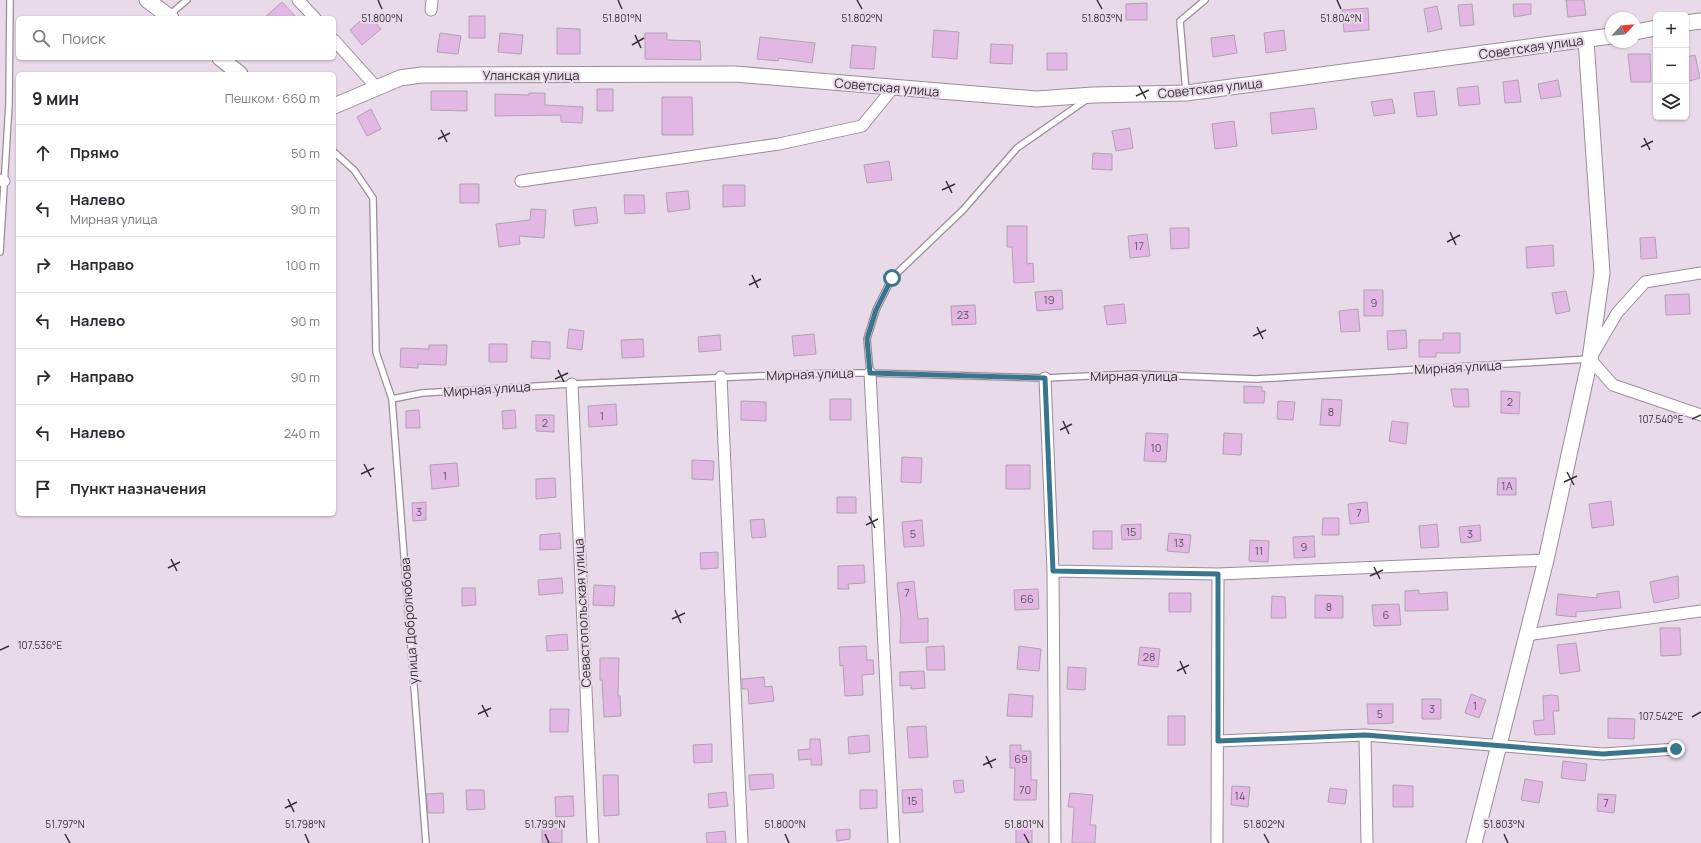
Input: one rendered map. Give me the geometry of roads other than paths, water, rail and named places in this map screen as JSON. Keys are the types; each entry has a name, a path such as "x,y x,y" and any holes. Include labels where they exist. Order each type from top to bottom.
{"street":[{"path":"147,0 168,16"},
{"path":"298,0 312,16"},
{"path":"1689,23 1701,21"},
{"path":"1641,31 1653,29"},
{"name":"Советская улица","path":"734,74 1037,99 1093,95 1186,94 1605,37"},
{"path":"1474,843 1546,560 1590,359 1602,273 1586,40"},
{"path":"336,42 377,88"},
{"path":"222,60 238,72"},
{"name":"Уланская улица","path":"336,105 400,78 421,75 734,74"},
{"path":"521,181 779,144 862,126 893,88"},
{"path":"1590,359 1617,313 1645,282 1701,273"},
{"path":"1590,359 1613,385 1701,415"},
{"path":"870,373 894,843"},
{"path":"721,378 742,843"},
{"path":"1045,378 1053,571 1056,843"},
{"name":"Севастопольская улица","path":"572,384 593,843"},
{"path":"1053,571 1218,574 1546,560"},
{"path":"1217,843 1218,574"},
{"path":"1526,635 1701,611"},
{"path":"1218,741 1365,735 1603,754 1676,749"},
{"path":"1365,735 1367,843"}],"lane":[{"path":"0,252 2,180 9,104 10,0"},
{"path":"170,16 187,0"},
{"path":"1186,94 1180,21 1205,0"},
{"path":"870,373 867,339 876,310 892,278 963,210 1017,148 1093,95"},
{"path":"336,154 354,170 373,198 376,352 392,399"},
{"name":"Мирная улица","path":"392,399 422,393 572,384 870,373 1045,378 1133,374 1256,378 1590,359"},
{"name":"улица Добролюбова","path":"392,399 426,843"}]}
